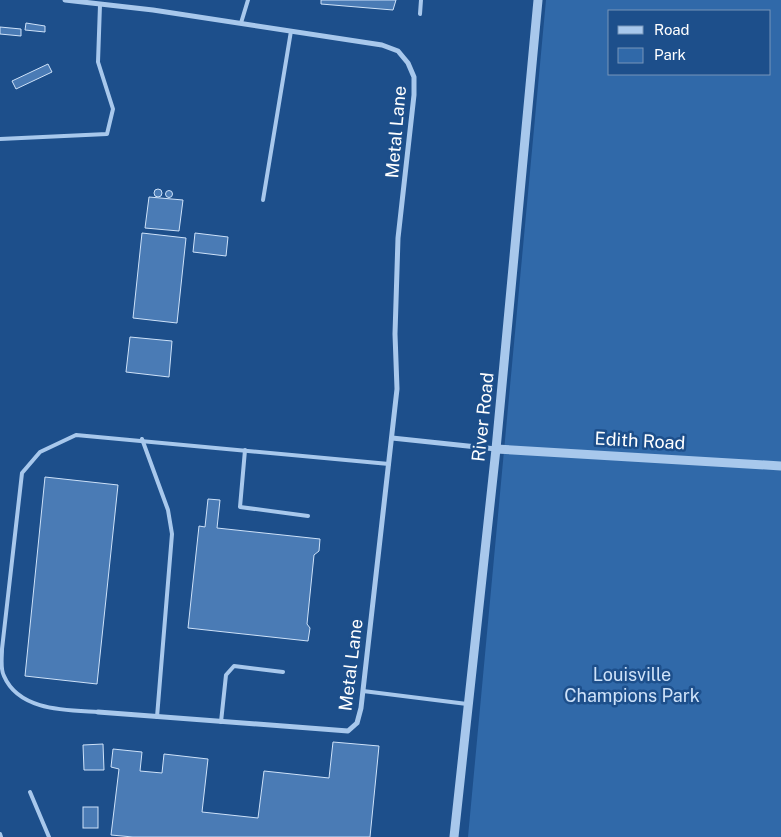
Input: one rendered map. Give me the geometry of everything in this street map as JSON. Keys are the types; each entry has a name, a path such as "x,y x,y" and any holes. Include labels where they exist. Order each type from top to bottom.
{"street":[{"name":"Metal Lane","path":"65,0 241,23 382,45 398,51 408,63 414,77 409,151 398,238 394,334 397,389 363,691 357,723 348,731 98,712"},
{"name":"River Road","path":"454,837 496,449 538,0"},
{"path":"392,438 496,449"},
{"name":"Edith Road","path":"496,449 781,466"}],"lane":[{"path":"241,23 248,0"},
{"path":"420,14 422,0"},
{"path":"0,139 107,134 113,109 98,62 100,5"},
{"path":"262,200 291,31"},
{"path":"98,712 54,710 22,699 3,676 2,649 22,473 40,452 76,435 142,439 389,464"},
{"path":"142,439 168,510 172,534 157,717"},
{"path":"245,450 240,506 308,516"},
{"path":"221,722 226,675 234,666 283,672"},
{"path":"363,691 467,704"},
{"path":"30,792 49,837"}],"green space":[{"name":"Louisville Champions Park","path":"546,0 781,0 781,837 468,837"}],"building":[{"path":"321,0 396,0 393,10 321,4"},
{"path":"26,23 45,26 45,32 25,30"},
{"path":"0,27 21,29 21,36 0,34"},
{"path":"48,64 52,72 16,89 12,81"},
{"path":"158,189 162,193 158,197 154,193"},
{"path":"169,190 173,194 169,198 165,194"},
{"path":"149,197 183,200 179,231 145,228"},
{"path":"142,233 186,238 177,323 133,318"},
{"path":"195,233 228,237 226,256 193,252"},
{"path":"130,337 172,341 169,377 126,372"},
{"path":"45,477 118,485 97,684 25,676"},
{"path":"208,499 220,500 217,528 320,539 319,551 314,555 307,624 310,628 308,641 188,628 199,526 205,527"},
{"path":"333,742 379,746 370,837 133,837 111,835 119,769 111,767 113,749 142,752 140,771 162,773 164,754 208,759 202,812 258,818 264,771 329,778"},
{"path":"103,744 104,770 84,770 83,745"},
{"path":"83,807 98,807 98,828 83,828"}]}
